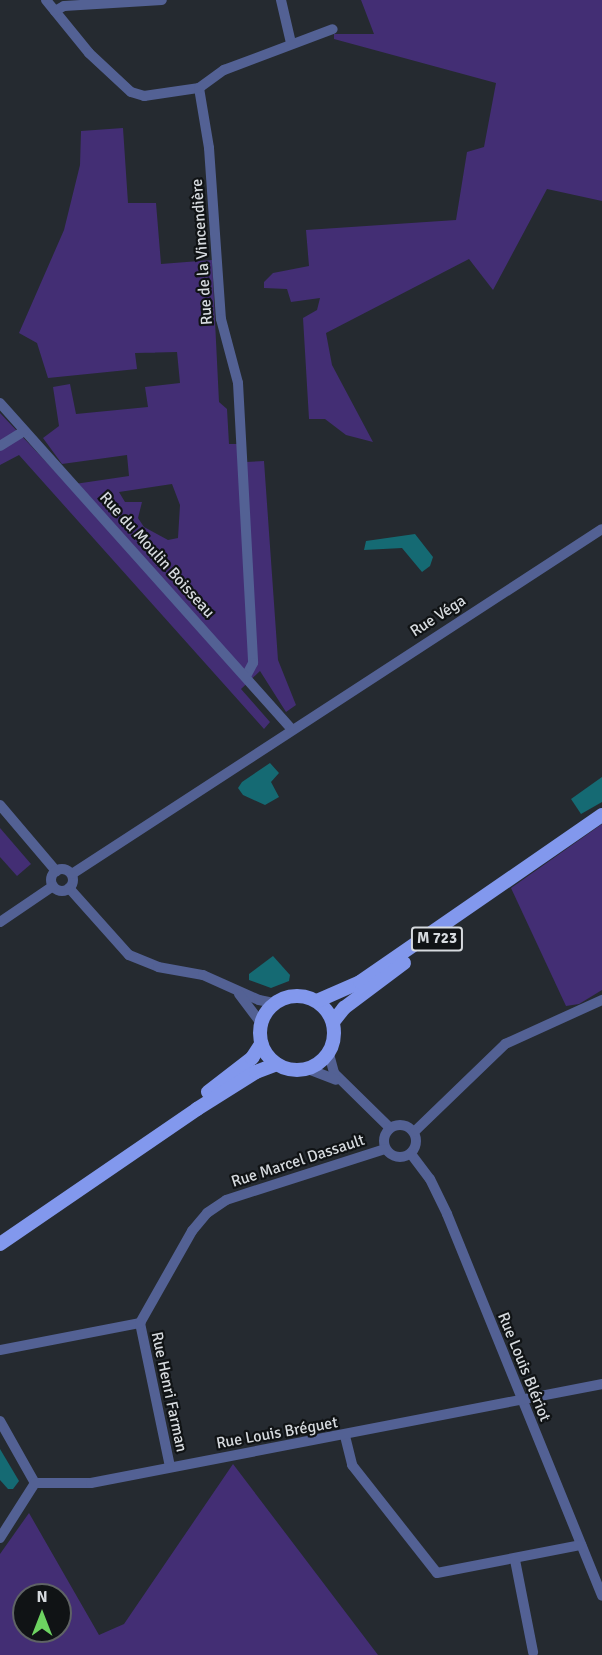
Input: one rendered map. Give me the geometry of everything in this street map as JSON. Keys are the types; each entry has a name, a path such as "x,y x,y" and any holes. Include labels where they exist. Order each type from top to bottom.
{"main road":[{"name":"M 723","path":"317,1001 360,982 602,815"},
{"name":"M 723","path":"333,1022 344,1008 542,857"},
{"path":"298,996 317,1001 333,1022 335,1033 329,1054 308,1069 293,1070 277,1064 261,1044 261,1023 275,1003 298,996"},
{"path":"91,1180 238,1069 261,1044"},
{"path":"0,1244 228,1089 277,1064"}],"street":[{"path":"46,0 89,53 131,92 151,95 199,87 224,70 333,29"},
{"path":"56,11 64,6 162,0"},
{"path":"281,0 291,43"},
{"name":"Rue de la Vincendière","path":"199,87 209,148 221,319 238,383 253,663 246,676"},
{"name":"Rue du Moulin Boisseau","path":"0,403 246,676 288,731"},
{"path":"0,446 24,431"},
{"name":"Rue Véga","path":"72,874 288,731 602,529"},
{"path":"0,805 56,871"},
{"path":"53,886 52,876 56,871 62,869 72,874 69,888"},
{"path":"53,886 59,890 69,888"},
{"path":"0,922 53,886"},
{"path":"69,888 129,955 158,967 203,975 259,1000 275,1003"},
{"path":"232,987 261,1023"},
{"path":"414,1132 506,1044 602,1000"},
{"path":"329,1054 331,1069 346,1087 390,1128"},
{"path":"308,1069 327,1074 346,1087"},
{"path":"403,1125 414,1132 416,1146 411,1154 397,1158 385,1149 383,1140 390,1128 403,1125"},
{"name":"Rue Marcel Dassault","path":"140,1323 192,1231 207,1214 226,1200 385,1149"},
{"name":"Rue Louis Blériot","path":"411,1154 430,1179 447,1214 602,1596"},
{"path":"0,1350 140,1323"},
{"name":"Rue Henri Farman","path":"140,1323 170,1467"},
{"name":"Rue Louis Bréguet","path":"35,1483 91,1483 345,1436 602,1384"},
{"path":"0,1420 35,1483 0,1538"},
{"path":"345,1436 352,1465 434,1571 449,1573 581,1545"},
{"path":"515,1560 533,1652"}],"shaded area":[{"path":"361,0 602,0 602,201 547,189 493,290 469,259 326,333 332,365 373,442 346,435 325,419 309,419 303,318 317,310 320,298 291,302 287,289 264,288 264,282 273,273 309,266 306,230 456,220 467,152 484,147 496,83 334,39 334,34 374,34"},
{"path":"123,128 128,203 156,203 161,264 212,260 219,402 227,409 229,444 245,444 246,462 264,461 278,660 296,705 286,712 260,671 241,689 270,722 264,729 19,455 0,465 0,413 68,485 129,476 127,455 62,464 43,438 59,426 53,387 70,384 76,414 148,407 145,387 180,383 177,352 135,353 137,369 48,378 37,343 19,333 64,230 80,165 81,131","holes":["172,484 180,505 178,538 168,540 144,527 138,518 142,502 125,502 119,492"]},
{"path":"602,824 602,990 579,1004 566,1006 511,888"},
{"path":"0,828 31,864 17,876 0,857"},
{"path":"233,1464 378,1655 0,1655 0,1554 29,1513 69,1583 12,1583 12,1643 72,1643 72,1588 99,1635 124,1624"}],"water":[{"path":"415,534 433,557 430,566 422,572 402,548 364,550 366,541"},
{"path":"270,763 279,773 271,782 279,797 265,805 243,795 238,788 242,782"},
{"path":"602,777 602,802 581,814 571,799"},
{"path":"273,956 290,975 289,981 271,988 249,980 249,974"},
{"path":"0,1449 19,1481 13,1489 8,1489 0,1480"}]}
